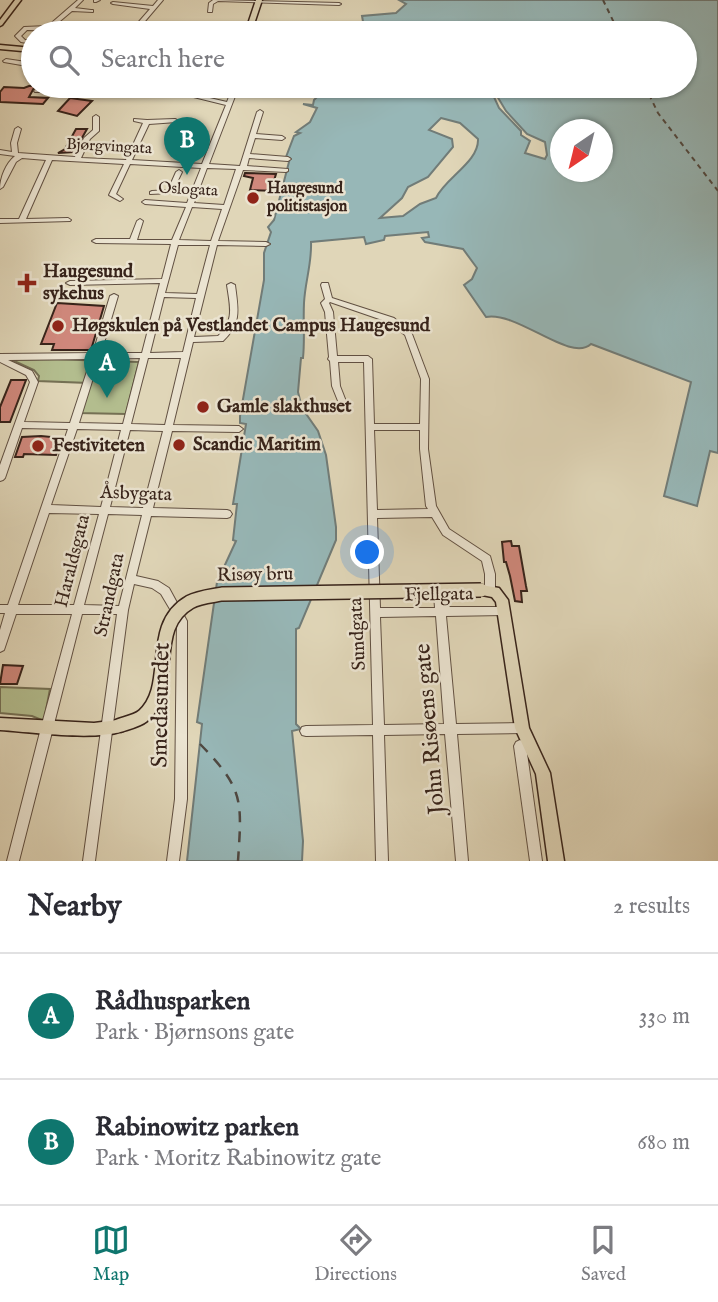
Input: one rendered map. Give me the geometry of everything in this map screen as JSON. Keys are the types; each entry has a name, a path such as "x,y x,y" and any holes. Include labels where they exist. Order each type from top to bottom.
{"main road":[{"path":"0,16 15,0"},
{"path":"0,24 15,0"},
{"path":"252,21 259,1"},
{"path":"0,48 21,49"},
{"path":"486,591 499,596 504,611 522,729 543,773 556,861"},
{"name":"Risøy bru","path":"112,726 140,718 152,707 158,691 171,618 180,606 197,597 222,594 486,591"},
{"path":"0,723 71,728 112,726"}],"street":[{"path":"58,21 81,0"},
{"path":"143,21 161,0"},
{"path":"210,12 211,3 218,0 339,4"},
{"path":"71,9 90,13 97,2"},
{"path":"113,3 155,8"},
{"path":"6,61 21,63"},
{"path":"203,98 229,104"},
{"name":"Haraldsgata","path":"13,861 175,242 231,98"},
{"name":"Strandgata","path":"89,861 112,726 122,610 214,243 247,156 260,112"},
{"path":"77,160 87,138 96,131 96,117"},
{"path":"136,120 175,121"},
{"path":"120,199 112,195 146,122"},
{"path":"0,187 18,154 14,143 18,129"},
{"path":"252,136 282,138"},
{"name":"Bjørgvingata","path":"0,152 77,160 286,170"},
{"path":"247,156 288,159"},
{"path":"21,221 50,158"},
{"name":"Oslogata","path":"179,172 170,192 152,191 146,202 226,207"},
{"path":"0,221 68,220"},
{"path":"133,242 140,221"},
{"path":"96,241 266,244"},
{"path":"70,283 165,281"},
{"path":"189,340 220,339 232,326 234,321 231,285"},
{"path":"325,285 330,299"},
{"path":"161,295 201,296"},
{"path":"0,647 6,609 45,509 114,296"},
{"path":"330,299 325,303 329,313 332,359 336,386 345,410"},
{"path":"330,299 391,320 408,334 425,379 427,480 433,513 446,532 486,559 486,591"},
{"path":"2,356 185,355"},
{"path":"0,478 33,386 33,378 2,356"},
{"name":"Sundgata","path":"332,359 368,359 383,861"},
{"path":"19,425 239,429"},
{"path":"371,428 424,427"},
{"name":"Åsbygata","path":"45,509 227,514"},
{"path":"373,514 433,513"},
{"name":"Smedasundet","path":"131,579 155,584 166,591 183,621 181,799 173,861"},
{"name":"John Risøens gate","path":"439,594 462,861"},
{"path":"6,609 122,610"},
{"name":"Fjellgata","path":"375,613 504,611"},
{"path":"306,731 522,729"},
{"path":"520,746 536,861"}],"green space":[{"path":"12,360 139,362 126,414 78,413 88,383 38,381 39,376 34,370"},
{"path":"0,687 50,689 44,721 32,716 0,713"}],"water":[{"path":"399,0 718,0 718,453 710,451 697,506 664,496 691,382 591,344 582,348 570,347 513,321 486,317 464,285 472,279 477,268 463,249 425,242 422,238 429,237 428,232 385,236 384,240 366,244 364,237 311,242 298,392 302,408 318,431 326,455 336,540 299,628 296,629 296,724 301,729 292,731 303,841 302,861 187,861 202,724 197,722 217,582 236,541 233,540 237,504 233,504 246,424 240,423 240,416 264,280 264,253 271,232 268,227 274,220 290,158 286,157 294,136 300,133 296,132 310,122 317,108 303,104 313,105 316,98 494,98 499,108 521,131 521,135 530,141 525,153 545,159 545,142 527,134 498,98 697,98 697,21 363,21 362,16 396,13 406,4","holes":["441,118 460,123 478,139 477,147 468,163 436,198 420,204 403,216 380,218 402,198 408,187 428,177 453,147 452,139 429,130"]}],"building":[{"path":"4,87 21,88 21,98 48,98 43,104 0,102 0,92"},
{"path":"70,98 92,101 77,116 58,111"},
{"path":"76,129 87,129 74,152 58,153 65,149"},
{"path":"245,173 276,174 273,184 280,187 279,191 250,190 253,178 244,176"},
{"name":"Høgskulen på Vestlandet Campus Haugesund","path":"57,303 104,306 91,350 52,350 54,344 41,344"},
{"path":"11,380 26,380 10,422 0,422 0,407"},
{"name":"Festiviteten","path":"22,437 62,438 56,455 24,454 23,457 15,457"},
{"path":"511,541 512,546 519,546 527,591 521,591 522,602 515,601 504,562 502,542"},
{"path":"3,665 23,666 17,684 0,684"}],"ferry route":[{"path":"603,0 613,21"},
{"path":"651,98 658,113 718,191"},
{"path":"200,744 225,773 237,796 240,823 238,861"}],"place":[{"name":"Rabinowitz parken","path":"187,175"},
{"name":"Haugesund politistasjon","path":"253,198"},
{"name":"Haugesund sykehus","path":"27,283"},
{"name":"Høgskulen på Vestlandet Campus Haugesund","path":"58,326"},
{"name":"Rådhusparken","path":"107,398"},
{"name":"Gamle slakthuset","path":"203,407"},
{"name":"Scandic Maritim","path":"179,445"},
{"name":"Festiviteten","path":"38,446"}]}
